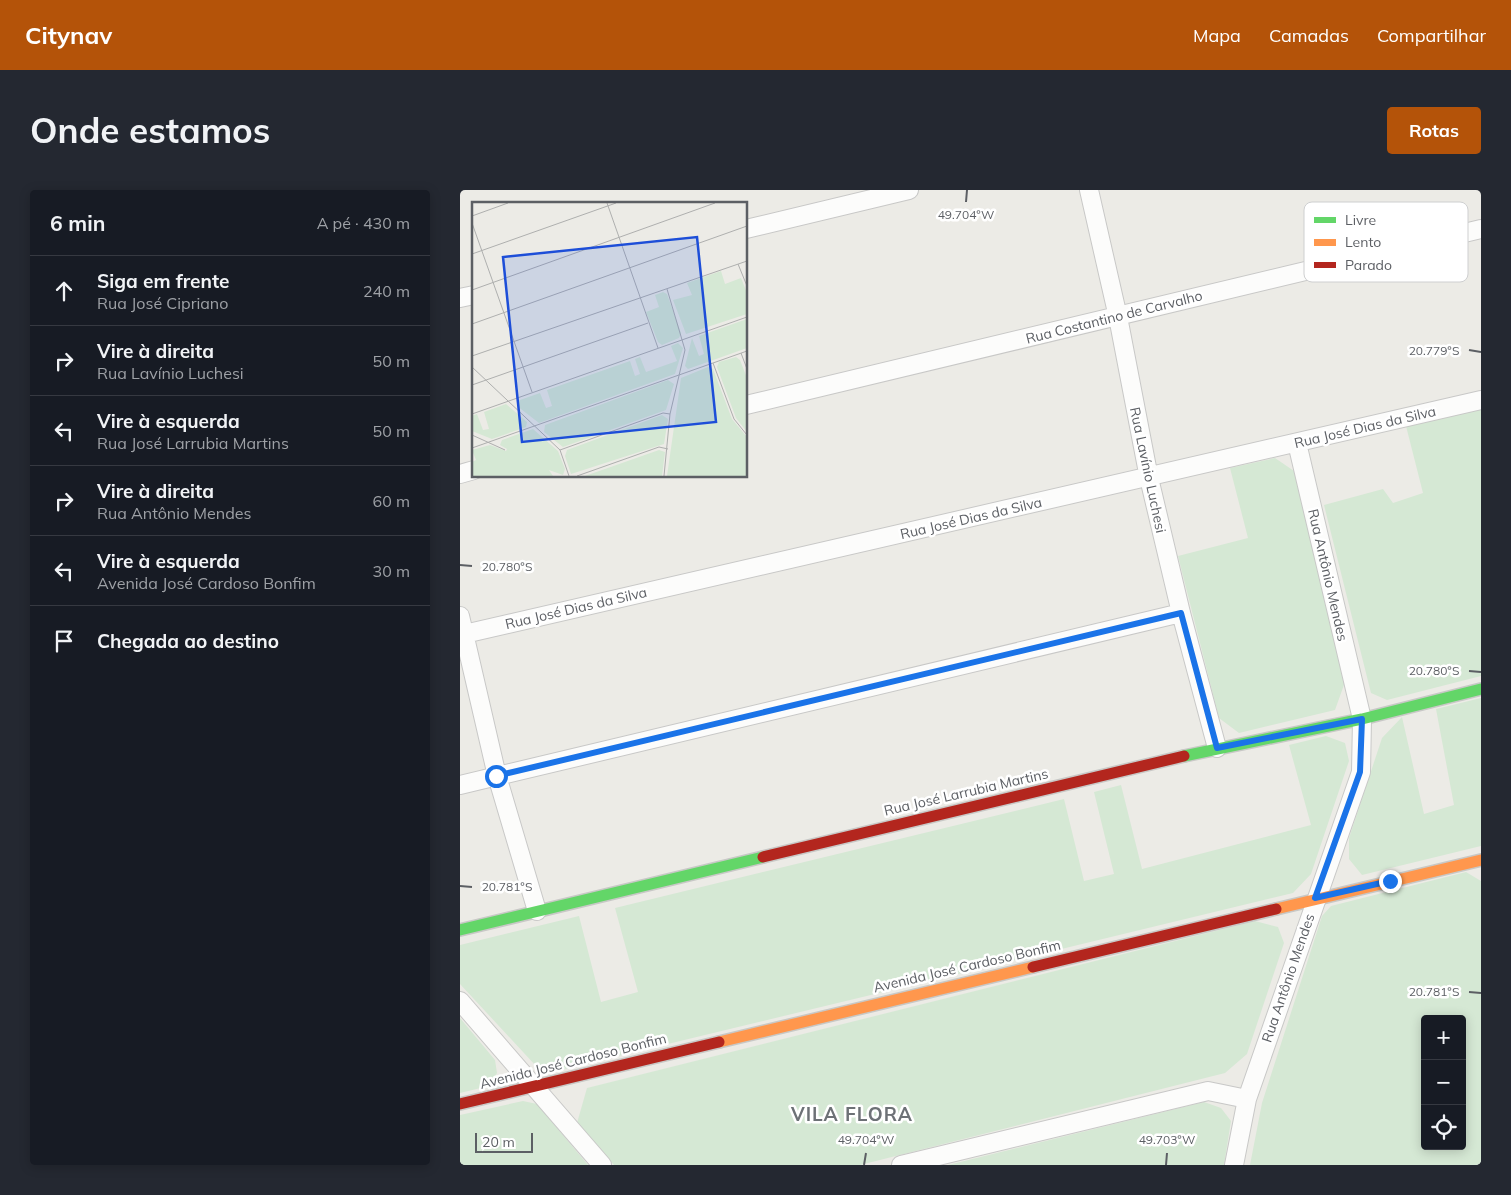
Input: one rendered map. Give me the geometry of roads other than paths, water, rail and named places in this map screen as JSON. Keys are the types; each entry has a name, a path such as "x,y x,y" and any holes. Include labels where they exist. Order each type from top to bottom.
{"street":[{"path":"748,229 909,190"},
{"name":"Rua Lavínio Luchesi","path":"1089,190 1118,317 1149,478 1181,613 1217,748"},
{"name":"Rua Costantino de Carvalho","path":"1468,232 1481,229"},
{"name":"Rua Costantino de Carvalho","path":"748,405 1304,272"},
{"name":"Rua José Dias da Silva","path":"461,634 1149,478 1481,400"},
{"name":"Rua Antônio Mendes","path":"1234,1165 1247,1099 1360,772 1362,719 1297,443"},
{"path":"460,785 1181,613"},
{"path":"460,616 461,634 496,776 537,911"},
{"name":"Rua José Larrubia Martins","path":"460,930 1217,748 1362,719 1481,690"},
{"name":"Avenida José Cardoso Bonfim","path":"460,1104 1315,898 1481,860"},
{"path":"460,1001 602,1165"},
{"path":"901,1165 1208,1091 1247,1099"}],"district":[{"name":"VILA FLORA","path":"852,1114"}]}
